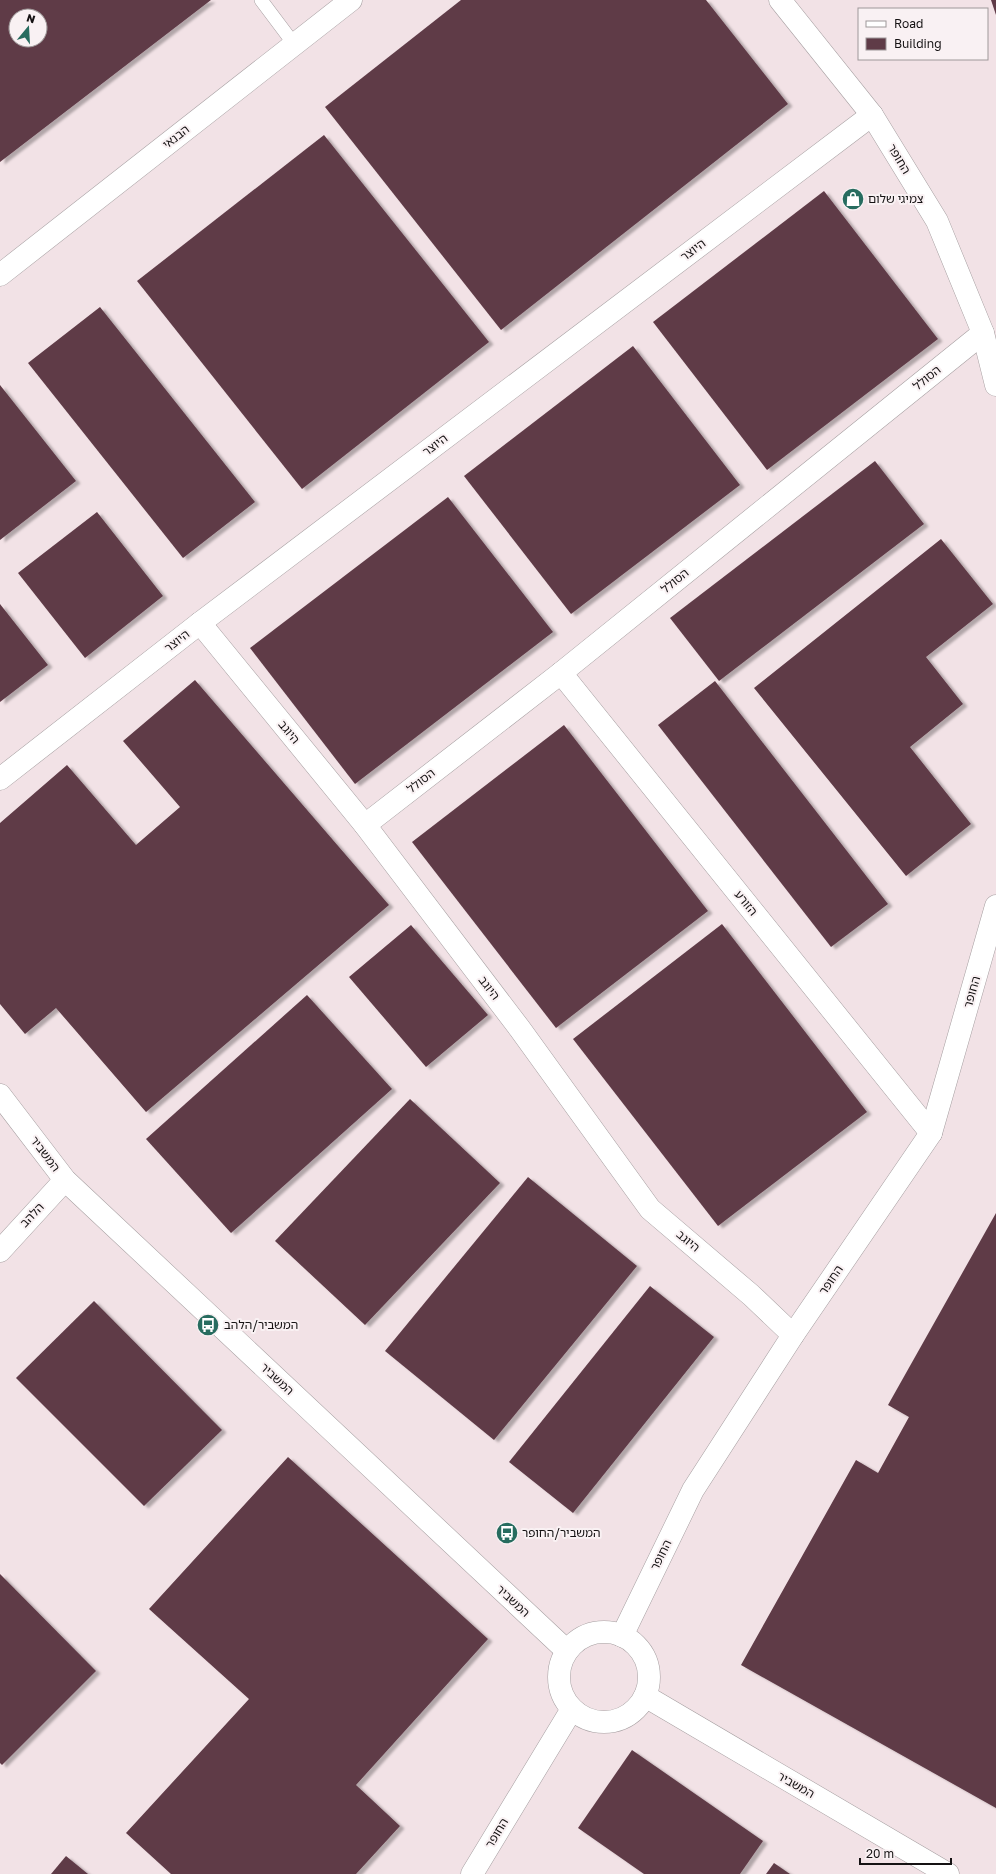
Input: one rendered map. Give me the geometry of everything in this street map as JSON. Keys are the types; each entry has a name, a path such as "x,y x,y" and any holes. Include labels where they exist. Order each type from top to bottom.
{"street":[{"name":"הבנאי","path":"0,275 352,0"},
{"name":"החופר","path":"780,0 872,115 937,221 983,333 996,386"},
{"name":"היוצר","path":"0,779 200,623 872,115"},
{"name":"הסולל","path":"364,825 562,673 983,333"},
{"name":"היוגב","path":"200,623 364,825 520,1029 650,1209 751,1294 793,1335"},
{"name":"הזורע","path":"562,673 930,1132"},
{"name":"החופר","path":"622,1636 693,1490 793,1335 930,1132 996,906"},
{"name":"המשביר","path":"0,1096 65,1180 567,1651"},
{"name":"הלהב","path":"0,1251 65,1180"},
{"path":"608,1632 622,1636 634,1644 643,1655 648,1668 649,1683 645,1696 637,1708 626,1717 612,1722 598,1722 584,1719 572,1709 562,1697 558,1681 560,1666 567,1651 577,1640 592,1634 608,1632"},
{"name":"המשביר","path":"645,1696 948,1874"},
{"name":"החופר","path":"472,1874 572,1709"}],"lane":[{"path":"261,0 294,44"}],"shaded area":[{"path":"0,0 996,0 996,1874 0,1874"}],"building":[{"path":"0,0 211,0 0,162"},
{"path":"461,0 706,0 788,104 501,330 325,107"},
{"path":"991,0 996,0 996,15"},
{"path":"324,135 489,342 302,489 137,281"},
{"path":"824,191 938,339 767,470 653,322"},
{"path":"100,307 255,502 183,558 28,363"},
{"path":"633,346 740,485 571,614 464,476"},
{"path":"0,385 76,481 0,540"},
{"path":"875,461 924,524 719,681 670,618"},
{"path":"448,497 553,632 355,784 250,648"},
{"path":"97,512 163,596 85,658 18,573"},
{"path":"941,539 993,604 926,657 963,704 910,747 971,824 906,876 754,688"},
{"path":"0,604 48,665 0,702"},
{"path":"195,680 389,905 146,1112 56,1008 25,1034 0,1004 0,823 67,765 136,845 180,807 123,741"},
{"path":"715,681 888,904 831,947 658,725"},
{"path":"564,725 708,911 556,1028 412,842"},
{"path":"722,924 867,1112 718,1226 573,1039"},
{"path":"411,925 488,1015 426,1067 349,977"},
{"path":"307,995 392,1089 231,1233 146,1139"},
{"path":"410,1099 500,1183 365,1325 275,1241"},
{"path":"528,1177 637,1266 494,1440 385,1351"},
{"path":"996,1213 996,1808 741,1665 856,1460 878,1473 909,1417 888,1405"},
{"path":"650,1286 714,1337 573,1513 509,1462"},
{"path":"94,1301 222,1430 144,1506 16,1378"},
{"path":"288,1457 488,1639 356,1785 400,1826 356,1874 171,1874 126,1833 249,1699 149,1609"},
{"path":"0,1574 96,1671 2,1765 0,1763"},
{"path":"632,1750 763,1841 740,1874 644,1874 578,1828"},
{"path":"66,1856 88,1874 51,1874"},
{"path":"774,1863 790,1874 766,1874"}],"place":[{"name":"צמיגי שלום","path":"853,199"},
{"name":"המשביר/הלהב","path":"208,1325"},
{"name":"המשביר/החופר","path":"507,1533"}]}
